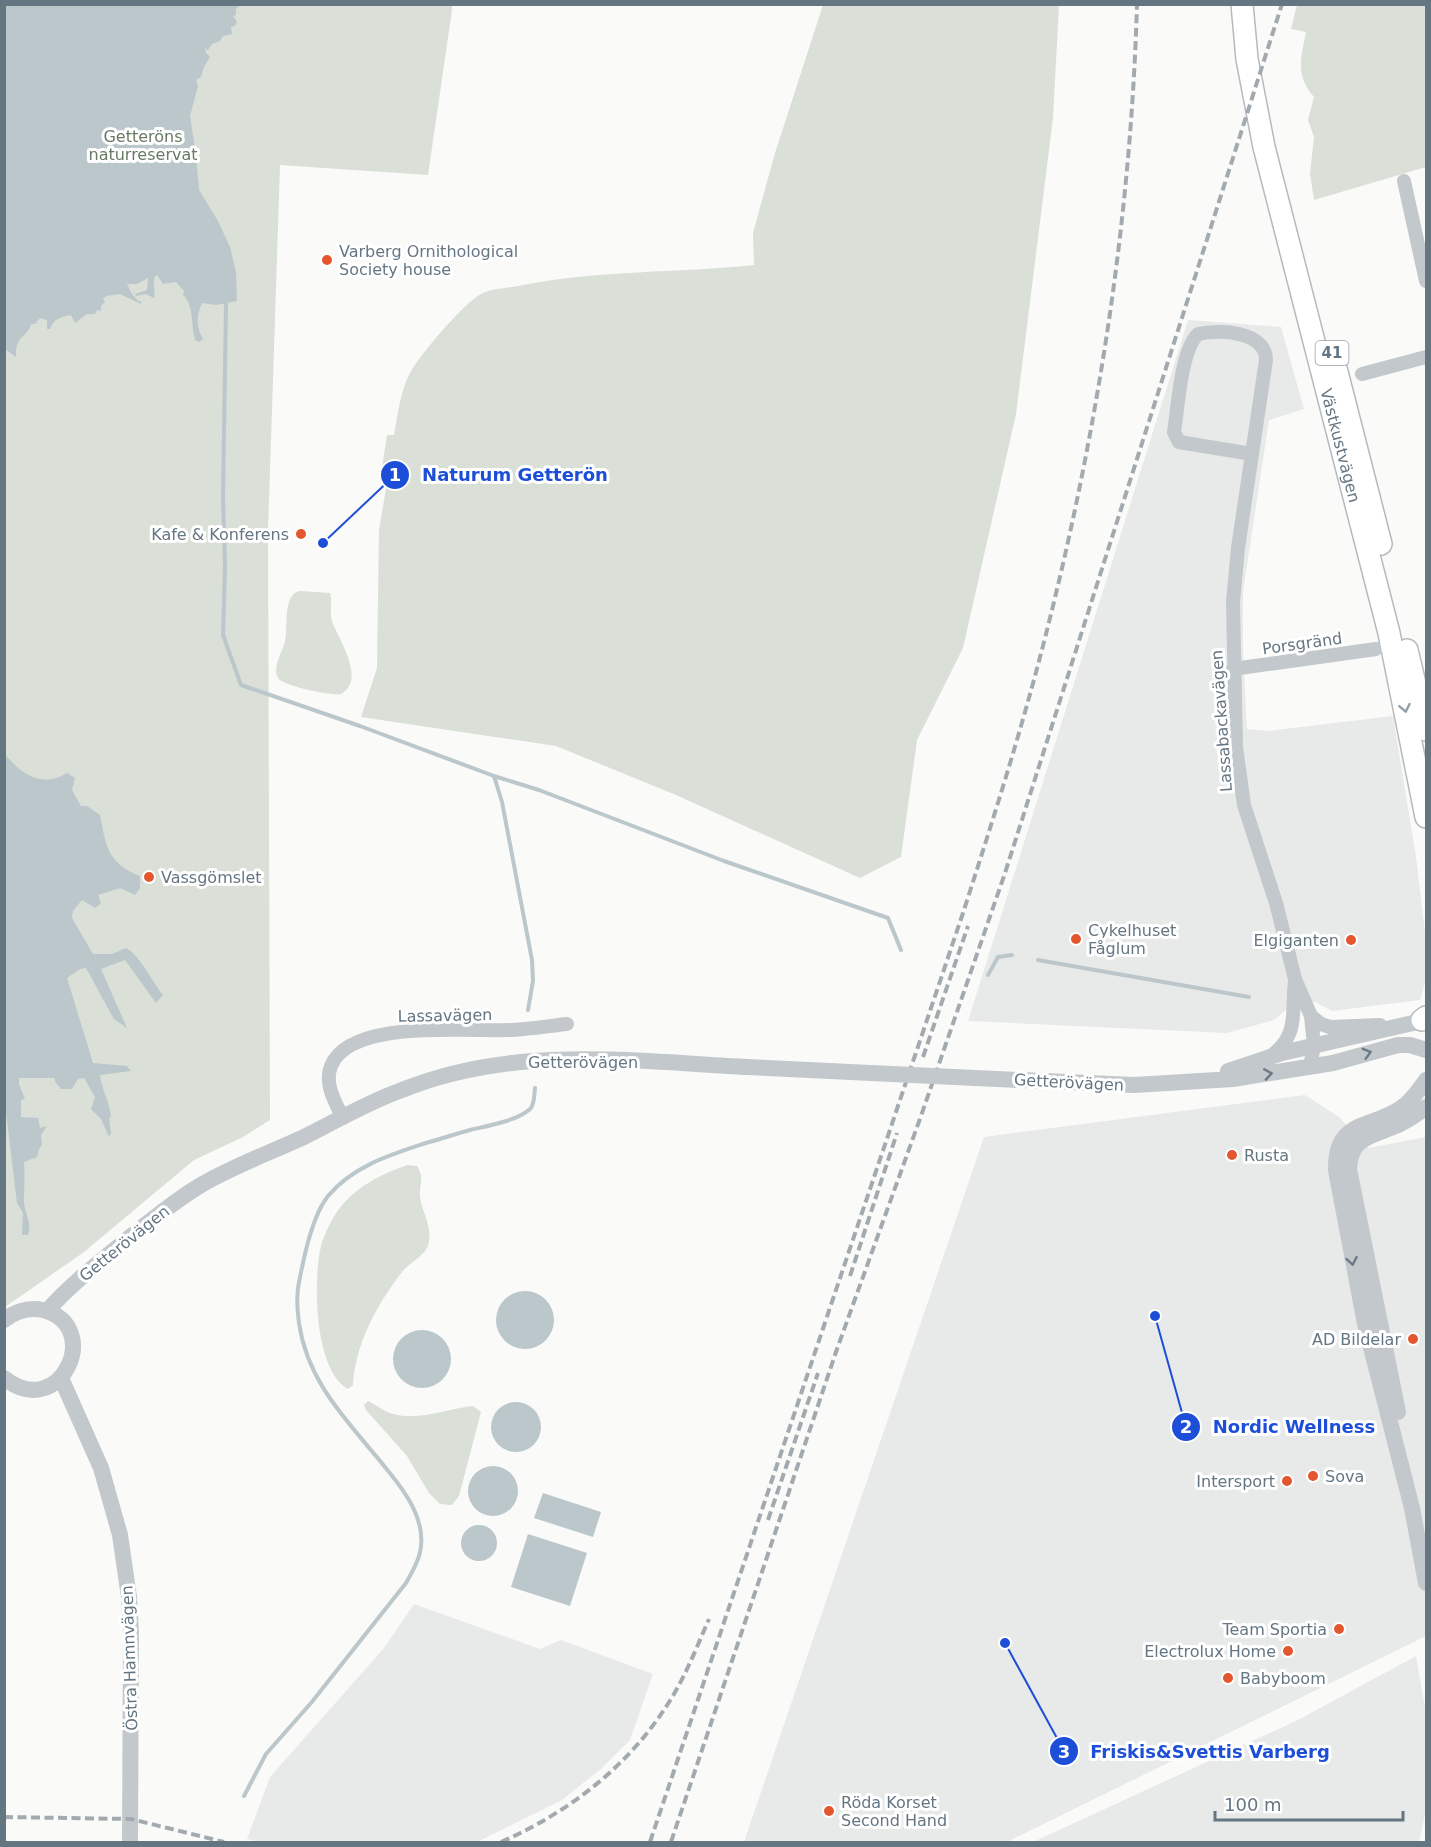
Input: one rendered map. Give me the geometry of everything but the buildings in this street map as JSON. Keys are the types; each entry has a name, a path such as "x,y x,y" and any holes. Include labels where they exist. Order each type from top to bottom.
{"main road":[{"name":"Västkustvägen","path":"1242,4 1247,59 1264,147 1389,633 1426,817"},
{"name":"Västkustvägen","path":"1255,4 1262,70 1284,176 1344,397 1426,730"}],"street":[{"path":"1404,181 1426,281"},
{"name":"Lassabackavägen","path":"1252,454 1179,442 1175,437 1185,360 1188,347 1198,334 1217,332 1251,337 1261,344 1266,360 1234,577 1233,669 1236,747 1244,805 1276,903 1295,980"},
{"path":"1362,374 1426,357"},
{"name":"Porsgränd","path":"1233,669 1376,649"},
{"path":"1295,980 1311,1016 1313,1056"},
{"path":"1295,980 1293,1002 1297,1034 1313,1056"},
{"path":"1311,1016 1321,1024 1330,1027 1420,1020"},
{"path":"1269,1057 1284,1043 1292,1030 1294,1020"},
{"name":"Getterövägen","path":"47,1311 87,1272 164,1210 200,1186 375,1101 426,1082 476,1069 519,1062 587,1059 1134,1085 1233,1079 1313,1056 1420,1020"},
{"name":"Lassavägen","path":"343,1118 329,1082 332,1065 343,1050 368,1038 412,1031 513,1030 567,1024"},
{"name":"Getterövägen","path":"1189,1082 1269,1057 1313,1056 1398,1045 1410,1045 1426,1050"},
{"path":"1412,1508 1365,1324 1336,1160 1338,1149 1353,1129 1402,1108 1412,1100 1426,1080"},
{"path":"1426,1107 1399,1125 1361,1140 1352,1153 1349,1169 1399,1416 1412,1508 1426,1583"},
{"path":"4,1320 12,1314 29,1309 47,1311 62,1321 71,1336 73,1354 67,1371 54,1384 36,1389 19,1387 4,1378"},
{"name":"Östra Hamnvägen","path":"61,1378 101,1468 120,1535 132,1633 130,1842"}],"shaded area":[{"path":"5,4 239,5 236,8 236,15 233,16 237,22 231,27 232,34 223,36 208,50 205,48 210,57 201,77 196,80 198,86 190,116 199,190 218,221 230,247 236,272 237,301 216,305 202,303 198,321 203,339 199,342 195,340 191,310 183,295 184,291 176,282 163,284 157,275 154,279 154,298 146,294 136,296 135,294 147,290 148,278 137,284 127,284 141,304 120,294 106,296 103,299 105,302 101,306 101,311 97,310 95,314 87,314 75,323 71,315 56,320 50,329 47,329 47,320 40,318 35,324 31,324 18,344 16,357 5,349"},
{"path":"1188,320 1281,327 1304,409 1269,420 1243,592 1247,729 1268,731 1393,716 1416,857 1426,941 1426,979 1420,1000 1332,1011 1315,1002 1292,1005 1274,1020 1227,1033 968,1021"},
{"path":"4,753 32,777 49,780 67,773 75,778 72,790 81,806 87,806 100,815 110,852 121,865 140,876 140,888 135,895 120,888 98,895 101,903 95,908 82,900 73,911 72,918 93,954 112,954 126,948 141,962 163,995 156,1003 125,960 101,969 127,1028 114,1019 86,968 80,969 67,978 93,1063 127,1066 131,1071 100,1075 111,1117 109,1137 101,1119 91,1109 95,1097 84,1078 78,1079 72,1089 61,1089 54,1078 19,1078 25,1099 21,1100 21,1117 38,1118 40,1128 47,1126 41,1135 42,1145 37,1157 24,1162 24,1202 29,1222 28,1235 22,1235 23,1213 17,1203 4,1096"},
{"path":"1305,1095 1339,1117 1368,1148 1426,1137 1426,1636 1007,1842 744,1842 984,1137"},
{"path":"519,1291 531,1291 541,1295 550,1304 554,1326 546,1341 531,1349 519,1349 509,1345 500,1336 496,1326 496,1314 500,1304 509,1295"},
{"path":"416,1330 428,1330 438,1334 447,1343 451,1365 443,1380 428,1388 416,1388 406,1384 397,1375 393,1365 393,1353 397,1343 406,1334"},
{"path":"516,1402 525,1404 536,1413 541,1427 539,1436 530,1447 516,1452 507,1450 496,1441 491,1427 493,1418 502,1407"},
{"path":"493,1466 502,1468 513,1477 518,1491 516,1500 507,1511 493,1516 484,1514 473,1505 468,1491 470,1482 479,1471"},
{"path":"543,1493 601,1512 593,1537 534,1518"},
{"path":"479,1525 492,1530 497,1543 492,1556 479,1561 466,1556 461,1543 466,1530"},
{"path":"528,1534 587,1553 570,1606 511,1587"},
{"path":"414,1604 540,1649 561,1640 653,1674 630,1740 602,1768 562,1800 477,1842 262,1842 247,1839 270,1777 384,1648"},
{"path":"1416,1656 1426,1713 1426,1810 1419,1842 1033,1842 1298,1720"}],"green space":[{"name":"Getteröns naturreservat","path":"5,5 452,5 452,10 428,175 280,165 268,531 270,1120 243,1137 194,1160 84,1252 5,1307"},
{"path":"823,5 1059,5 1053,118 1016,414 963,648 917,740 901,857 860,878 676,795 556,746 361,717 377,668 379,530 388,477 381,475 387,435 394,435 404,388 415,365 455,317 475,298 488,291 552,280 609,274 754,265 753,233 775,153"},
{"path":"1297,5 1426,5 1426,167 1314,200 1310,174 1314,137 1308,120 1314,97 1304,81 1301,66 1306,32 1291,29"},
{"path":"300,591 330,593 332,621 351,669 348,687 341,694 308,690 282,681 276,674 285,642 288,606 293,595"},
{"path":"407,1165 417,1166 421,1174 420,1197 430,1236 428,1247 422,1255 405,1268 376,1311 358,1355 353,1385 348,1389 337,1379 328,1364 322,1345 317,1301 318,1261 321,1246 334,1217 353,1194 378,1177"},
{"path":"368,1401 390,1413 403,1416 423,1415 473,1406 481,1412 459,1496 452,1505 440,1504 429,1493 407,1456 366,1410 364,1405"}],"waterway":[{"path":"226,304 223,635 241,685 494,776 502,802 532,960 533,981 528,1010"},
{"path":"494,776 539,790 724,861 888,918 901,950"},
{"path":"988,975 998,957 1012,955"},
{"path":"1038,960 1249,997"},
{"path":"244,1796 266,1754 311,1703 406,1583 417,1561 421,1546 420,1526 407,1497 334,1404 312,1366 304,1346 298,1318 297,1292 306,1249 317,1214 328,1196 361,1169 412,1147 518,1117 532,1107 535,1088"}],"railway":[{"path":"650,1842 962,916 1037,670 1065,557 1109,322 1128,163 1137,4"},
{"path":"671,1842 837,1349 1005,873 1282,4"},
{"path":"923,1057 968,926"},
{"path":"850,1276 897,1133"},
{"path":"768,1520 818,1373"},
{"path":"501,1842 552,1815 599,1782 620,1763 658,1719 674,1694 709,1619"},
{"path":"4,1817 131,1819 224,1842"}],"place":[{"name":"Varberg Ornithological Society house","path":"327,260"},
{"name":"Kafe & Konferens","path":"301,534"},
{"name":"Naturum Getterön","path":"323,543"},
{"name":"Vassgömslet","path":"149,877"},
{"name":"Cykelhuset Fåglum","path":"1076,939"},
{"name":"Elgiganten","path":"1351,940"},
{"name":"Rusta","path":"1232,1155"},
{"name":"Nordic Wellness","path":"1155,1316"},
{"name":"AD Bildelar","path":"1413,1339"},
{"name":"Sova","path":"1313,1476"},
{"name":"Intersport","path":"1287,1481"},
{"name":"Team Sportia","path":"1339,1629"},
{"name":"Friskis&Svettis Varberg","path":"1005,1643"},
{"name":"Electrolux Home","path":"1288,1651"},
{"name":"Babyboom","path":"1228,1678"},
{"name":"Röda Korset Second Hand","path":"829,1811"}]}
